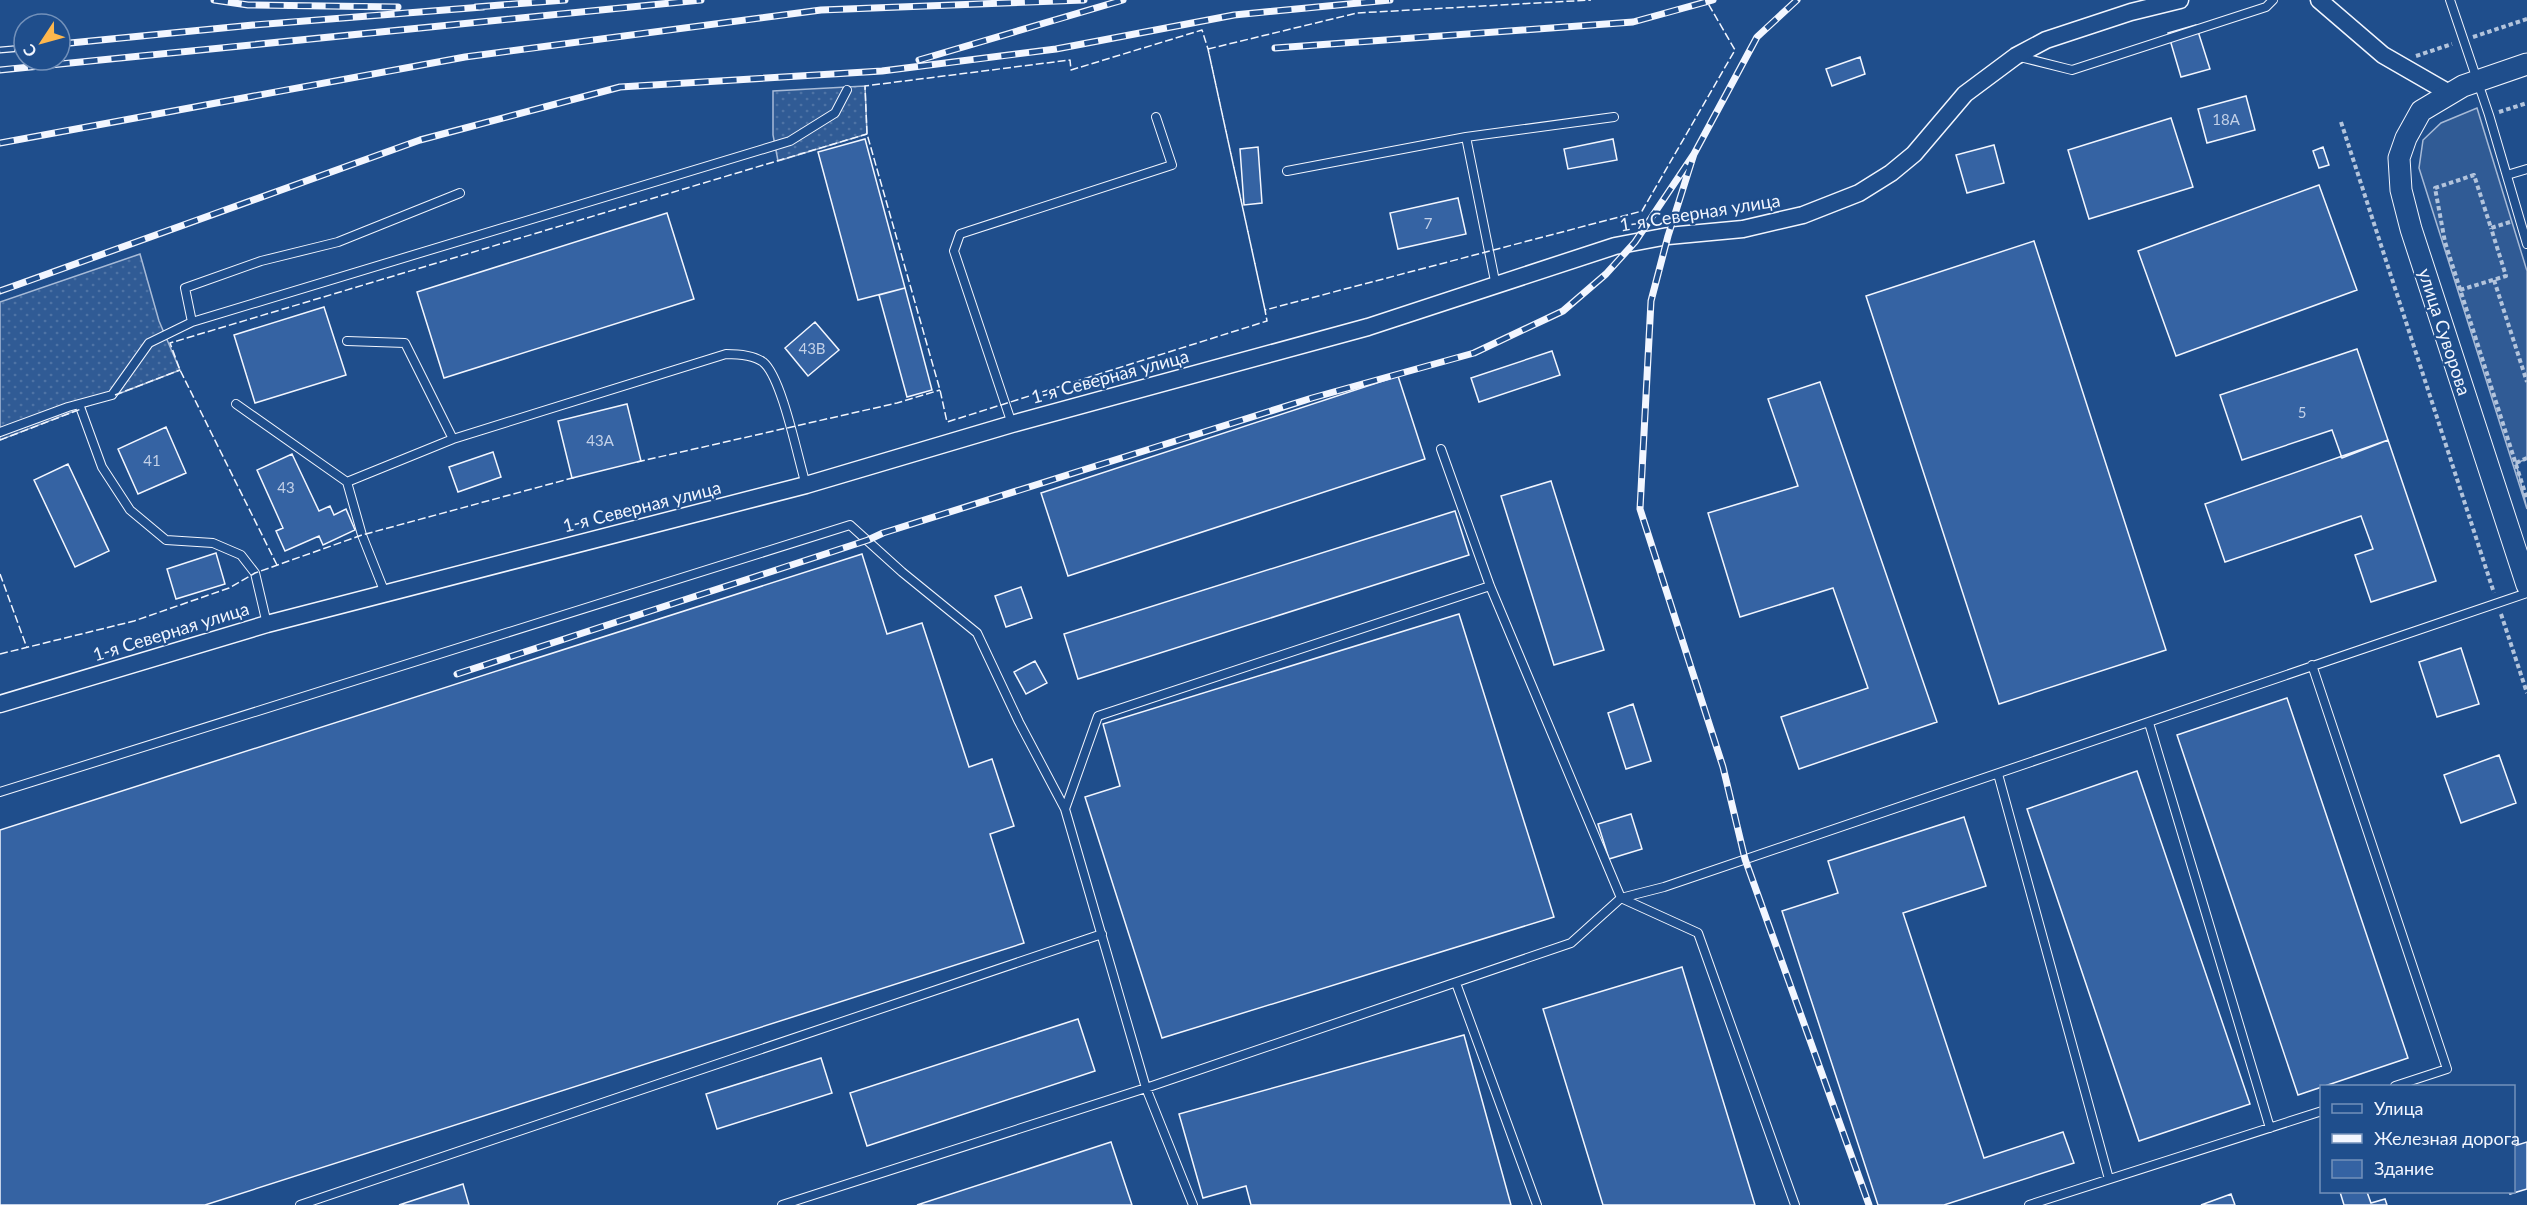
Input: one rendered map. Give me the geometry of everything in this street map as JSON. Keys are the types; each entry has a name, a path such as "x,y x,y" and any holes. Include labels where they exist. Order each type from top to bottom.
{"street":[{"name":"1-я Северная улица","path":"0,704 267,624 806,485 1012,424 1368,327 1496,287 1615,246 1668,236 1731,231 1803,215 1850,197 1891,173 1914,154 1965,94 2016,56 2057,37 2131,12 2180,0"},
{"path":"2319,0 2383,55 2449,93"},
{"name":"улица Суворова","path":"2527,64 2476,81 2449,93 2421,111 2409,131 2399,158 2400,190 2411,229 2527,585"}],"lane":[{"path":"2016,56 2073,70 2266,7 2273,0"},
{"path":"2450,0 2489,115 2527,244"},
{"path":"0,432 79,404 112,395 149,343 192,322 790,141 835,113 847,90"},
{"path":"1012,424 954,251 960,234 1172,165 1156,117"},
{"path":"1287,171 1466,137 1614,117"},
{"path":"1466,137 1496,287"},
{"path":"2507,175 2527,169"},
{"path":"192,322 185,288 261,261 338,242 460,193"},
{"path":"347,341 405,343 453,439"},
{"path":"347,482 453,439 691,364 726,354 742,354 763,362 781,391 806,485"},
{"path":"79,404 102,467 130,510 166,540 213,543 241,555 255,573 267,624"},
{"path":"236,404 347,482 362,535 386,593"},
{"path":"1441,449 1490,586 1622,898 1698,933 1795,1205"},
{"path":"0,792 850,525 902,572 977,633 1018,722 1065,808 1146,1088 1193,1205"},
{"path":"1065,808 1098,716 1490,586"},
{"path":"782,1205 1146,1088 1571,943 1622,898 1664,887 2527,593"},
{"path":"2312,665 2446,1069 2398,1085"},
{"path":"2149,723 2270,1128"},
{"path":"1998,774 2109,1179"},
{"path":"300,1205 1102,934"},
{"path":"1456,983 1537,1205"},
{"path":"2029,1205 2320,1112"}],"path":[{"path":"2489,115 2527,103"},
{"path":"2341,122 2527,693"},
{"path":"2460,290 2506,276 2474,175 2435,188 2445,242 2460,290 2516,463 2527,499"},
{"path":"2491,228 2520,219"},
{"path":"2494,280 2527,382"},
{"path":"2516,463 2527,458"}],"shaded area":[{"path":"865,86 867,134 778,161 773,135 773,91"},
{"path":"2477,108 2527,271 2527,459 2516,463 2527,509 2419,168 2423,140 2441,123"},
{"path":"140,254 159,321 180,370 0,440 0,302"}],"building":[{"path":"2196,25 2210,69 2181,77 2168,33"},
{"path":"1860,57 1865,74 1832,86 1826,69"},
{"path":"2246,96 2255,130 2207,143 2198,109"},
{"path":"2171,118 2193,187 2089,219 2068,150"},
{"path":"865,139 905,288 858,300 818,152"},
{"path":"1613,139 1617,160 1568,169 1564,149"},
{"path":"1994,145 2004,183 1967,193 1956,155"},
{"path":"1258,147 1262,203 1244,205 1240,149"},
{"path":"2323,147 2329,165 2319,168 2313,151"},
{"path":"2319,185 2357,290 2176,356 2138,251"},
{"path":"1458,198 1466,234 1398,249 1390,213"},
{"path":"667,213 694,299 444,378 417,292"},
{"path":"2034,241 2166,650 1999,704 1866,296"},
{"path":"905,288 932,390 907,397 879,295"},
{"path":"324,307 346,375 255,403 234,335"},
{"path":"815,322 839,350 808,376 785,348"},
{"path":"2357,349 2388,440 2342,458 2332,430 2242,460 2220,395"},
{"path":"1552,351 1560,375 1479,402 1471,378"},
{"path":"1398,376 1425,459 1068,576 1041,493"},
{"path":"1820,382 1937,722 1799,769 1781,717 1868,688 1833,588 1740,617 1708,513 1798,486 1768,399"},
{"path":"627,404 641,461 572,478 558,421"},
{"path":"166,427 186,473 138,494 118,449"},
{"path":"2388,440 2436,581 2371,602 2355,555 2373,549 2361,516 2225,562 2205,504"},
{"path":"493,452 501,477 458,492 449,467"},
{"path":"292,454 319,511 330,506 334,515 346,509 355,530 323,545 319,536 285,551 276,531 283,528 257,470"},
{"path":"68,464 109,551 75,567 34,480"},
{"path":"1551,481 1604,650 1554,665 1501,496"},
{"path":"1455,511 1469,555 1078,679 1064,634"},
{"path":"216,553 225,584 176,599 167,569"},
{"path":"862,554 887,634 922,623 969,767 992,759 1014,826 990,834 1024,943 205,1205 0,1205 0,830"},
{"path":"1021,587 1032,618 1006,627 995,596"},
{"path":"1459,614 1554,917 1162,1038 1085,797 1120,786 1103,724"},
{"path":"2461,648 2479,704 2437,717 2419,662"},
{"path":"1035,661 1047,683 1026,694 1014,672"},
{"path":"2287,698 2408,1058 2328,1085 2320,1085 2320,1088 2298,1095 2177,735"},
{"path":"1633,704 1651,761 1626,769 1608,713"},
{"path":"2499,755 2516,803 2461,823 2444,775"},
{"path":"2137,771 2250,1104 2139,1141 2027,809"},
{"path":"1631,814 1642,849 1609,859 1598,824"},
{"path":"1964,817 1986,886 1903,913 1984,1158 2063,1132 2074,1163 1944,1205 1878,1205 1782,911 1838,893 1828,861"},
{"path":"1682,967 1755,1205 1603,1205 1543,1009"},
{"path":"1078,1019 1095,1071 867,1146 850,1093"},
{"path":"1464,1035 1511,1205 1251,1205 1246,1186 1203,1198 1179,1114"},
{"path":"821,1058 832,1093 717,1129 706,1094"},
{"path":"1111,1142 1132,1205 917,1205"},
{"path":"2527,1142 2527,1189 2515,1193 2515,1146"},
{"path":"463,1184 469,1205 399,1205"},
{"path":"2340,1193 2367,1193 2371,1203 2385,1199 2387,1205 2344,1205"},
{"path":"2231,1194 2235,1205 2201,1205"}],"railway":[{"path":"214,0 248,5 398,7"},
{"path":"476,7 565,0"},
{"path":"0,70 701,0"},
{"path":"0,143 465,57 821,10 1084,0"},
{"path":"919,60 1123,0"},
{"path":"0,291 420,140 620,87 882,71 1056,49 1234,15 1390,0"},
{"path":"1275,48 1633,22 1713,0"},
{"path":"1797,0 1757,37 1694,154 1668,236 1651,301 1640,509 1723,767 1745,859 1869,1205"},
{"path":"72,43 253,25 483,7"},
{"path":"0,50 12,49"},
{"path":"457,674 868,540 883,533 1312,398 1474,353 1563,311 1606,274 1635,242 1694,154"}],"fence":[{"path":"1208,49 1357,13 1591,0"},
{"path":"1208,49 1267,321 947,422 940,390 867,134 865,86 1070,60 1071,70 1202,30 1208,49 1265,310 1642,211 1735,50 1706,0"},
{"path":"277,565 180,370 170,343 867,134"},
{"path":"115,395 180,370"},
{"path":"637,462 897,403 940,390"},
{"path":"0,440 81,409"},
{"path":"0,654 134,621 229,588 255,573 362,535 576,477"},
{"path":"0,574 27,648"}]}
